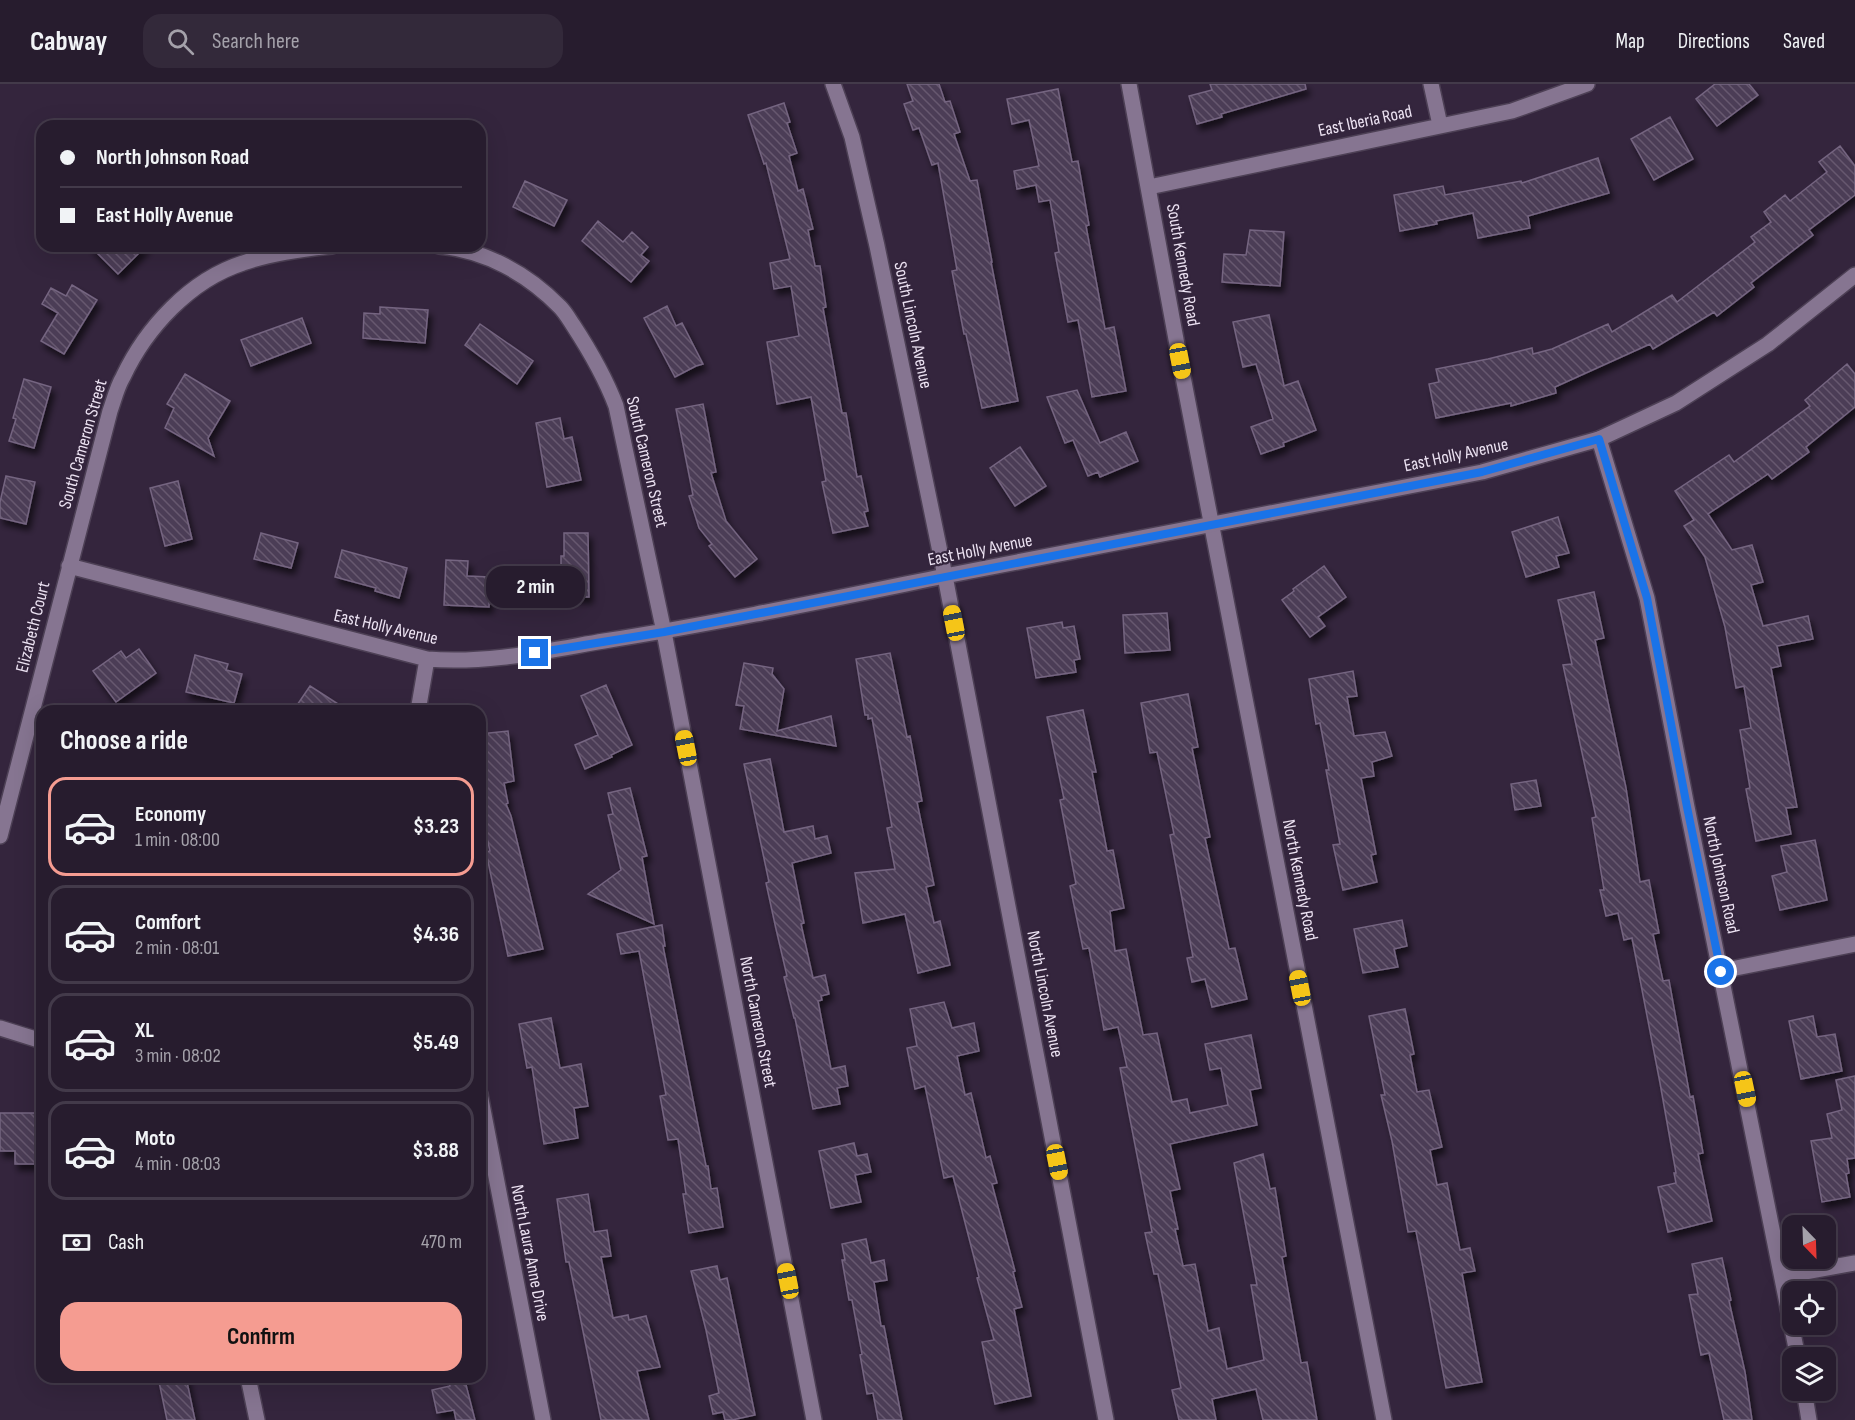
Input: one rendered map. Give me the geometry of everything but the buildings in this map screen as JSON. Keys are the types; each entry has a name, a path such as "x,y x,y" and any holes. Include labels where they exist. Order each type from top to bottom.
{"street":[{"name":"South Lincoln Avenue","path":"833,84 852,137 877,246 945,576"},
{"name":"South Kennedy Road","path":"1129,84 1212,524"},
{"path":"1431,84 1440,125"},
{"name":"East Iberia Road","path":"1149,188 1512,111 1587,84"},
{"name":"South Cameron Street","path":"69,566 110,411 123,376 152,330 168,311 191,290 223,271 259,258 296,252"},
{"name":"South Cameron Street","path":"464,252 488,258 530,281 561,308 606,380 622,428 664,632"},
{"name":"East Holly Avenue","path":"69,566 427,659 492,660 664,632 1482,472 1599,439 1676,403 1768,344 1855,275"},
{"name":"North Johnson Road","path":"1599,439 1647,598 1796,1347"},
{"name":"North Kennedy Road","path":"1212,524 1384,1420"},
{"name":"Elizabeth Court","path":"0,836 69,566"},
{"name":"North Lincoln Avenue","path":"945,576 1106,1420"},
{"name":"North Cameron Street","path":"664,632 814,1420"},
{"path":"419,705 427,659"},
{"path":"1721,972 1855,944"},
{"path":"0,1028 36,1039"},
{"name":"North Laura Anne Drive","path":"486,1125 543,1420"},
{"path":"1783,1276 1855,1263"},
{"path":"249,1383 257,1420"},
{"path":"1806,1401 1809,1420"}],"route":[{"path":"535,653 664,632 1482,472 1599,439 1647,598 1721,972"}]}
